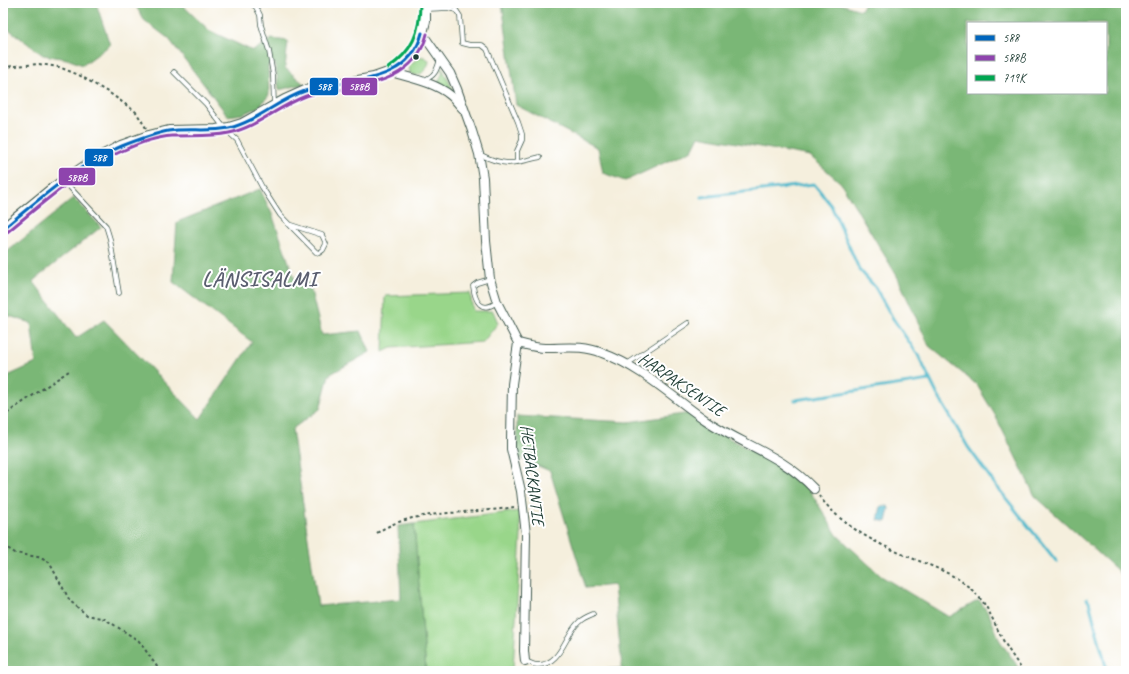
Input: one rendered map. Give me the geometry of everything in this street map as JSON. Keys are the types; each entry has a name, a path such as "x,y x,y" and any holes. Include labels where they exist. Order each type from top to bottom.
{"street":[{"path":"3,229 40,198 64,181 96,159 121,146 169,131 225,129 242,124 292,97 312,89 374,78 391,72 400,67 408,59 420,41 425,21 425,6"},
{"path":"422,33 450,73 465,111 479,154 484,178 486,241 490,279 497,302 518,343"},
{"path":"391,72 422,81 450,95 465,111"},
{"name":"HARPAKSENTIE","path":"518,343 544,348 572,346 604,353 627,364 707,421 775,457 794,470 814,489"},
{"name":"HETBACKANTIE","path":"518,343 512,384 511,449 521,490 526,534 525,661"}],"lane":[{"path":"250,3 256,7 260,15 261,25 269,51 272,69 274,106"},
{"path":"425,6 456,10 460,16 462,43 482,45 487,49 522,134 522,140 517,151 517,162"},
{"path":"422,81 433,75 438,67 440,59"},
{"path":"174,72 206,104 225,129 237,140 262,187 280,215 288,224 316,252 323,250 326,244 322,235 288,224"},
{"path":"479,154 494,161 506,164 540,157"},
{"path":"64,181 106,226 110,240 119,293"},
{"path":"490,279 475,284 473,286 474,291 480,305 483,307 488,307 497,302"},
{"path":"627,364 688,323"},
{"path":"525,661 536,665 545,664 554,658 561,650 578,622 593,614"}],"path":[{"path":"3,67 39,64 59,67 79,75 111,94 136,112 146,126 149,136"},
{"path":"3,418 10,411 69,371"},
{"path":"814,489 825,503 854,530 890,549 939,569 970,588 991,613 1003,640 1023,671"},
{"path":"377,533 385,527 414,517 523,506"},
{"path":"3,545 15,553 38,557 49,562 70,601 87,614 105,619 139,641 160,671"}],"green space":[{"path":"3,3 96,3 110,45 83,65 67,59 43,55 3,25"},
{"path":"134,3 180,3 210,31 253,51 272,39 288,41 285,68 304,84 279,90 275,63 268,65 269,95 260,106 243,114 228,116 169,39 144,20"},
{"path":"502,3 837,3 861,10 865,3 1126,3 1126,582 1116,569 1035,496 995,415 977,385 929,346 897,276 841,183 810,156 699,136 692,150 625,181 603,173 598,148 516,105"},
{"path":"419,57 423,57 429,61 427,68 422,73 413,75 410,73 409,66"},
{"path":"442,68 457,98 437,85 443,72 440,69"},
{"path":"260,189 272,214 295,280 309,283 322,335 361,331 370,352 329,375 320,409 292,429 318,606 401,599 398,526 414,524 426,671 3,671 3,378 36,363 31,323 3,314 3,255 74,198 101,227 33,281 76,338 104,320 200,419 252,342 173,282 177,222"},
{"path":"470,293 473,311 493,311 498,323 483,342 391,348 383,352 385,296"},
{"path":"691,413 727,437 792,473 810,491 837,535 881,576 949,617 979,600 989,614 1000,641 1021,671 585,671 622,668 614,585 586,588 550,471 517,457 517,416 628,422"},
{"path":"519,511 521,535 513,669 487,671 426,671 414,524"}],"water":[{"path":"881,506 888,506 889,509 886,522 878,520"}],"waterway":[{"path":"702,197 814,184 831,205 859,269 875,287 892,317 918,355 937,394 968,447 997,487 1057,562"},
{"path":"795,400 930,380"},
{"path":"1087,599 1108,671"}],"transit line":[{"name":"719K","path":"388,68 404,55 413,40 419,23 420,3"},
{"name":"588","path":"3,229 60,183 106,153 139,139 168,131 214,130 229,128 248,121 305,91 374,77 390,72 404,63 415,50 422,33"},
{"name":"588B","path":"6,233 76,177 122,151 147,141 160,138 229,133 249,126 306,96 357,87 387,78 400,72 412,62 421,50 427,34"}],"district":[{"name":"LÄNSISALMI","path":"260,279"}]}
